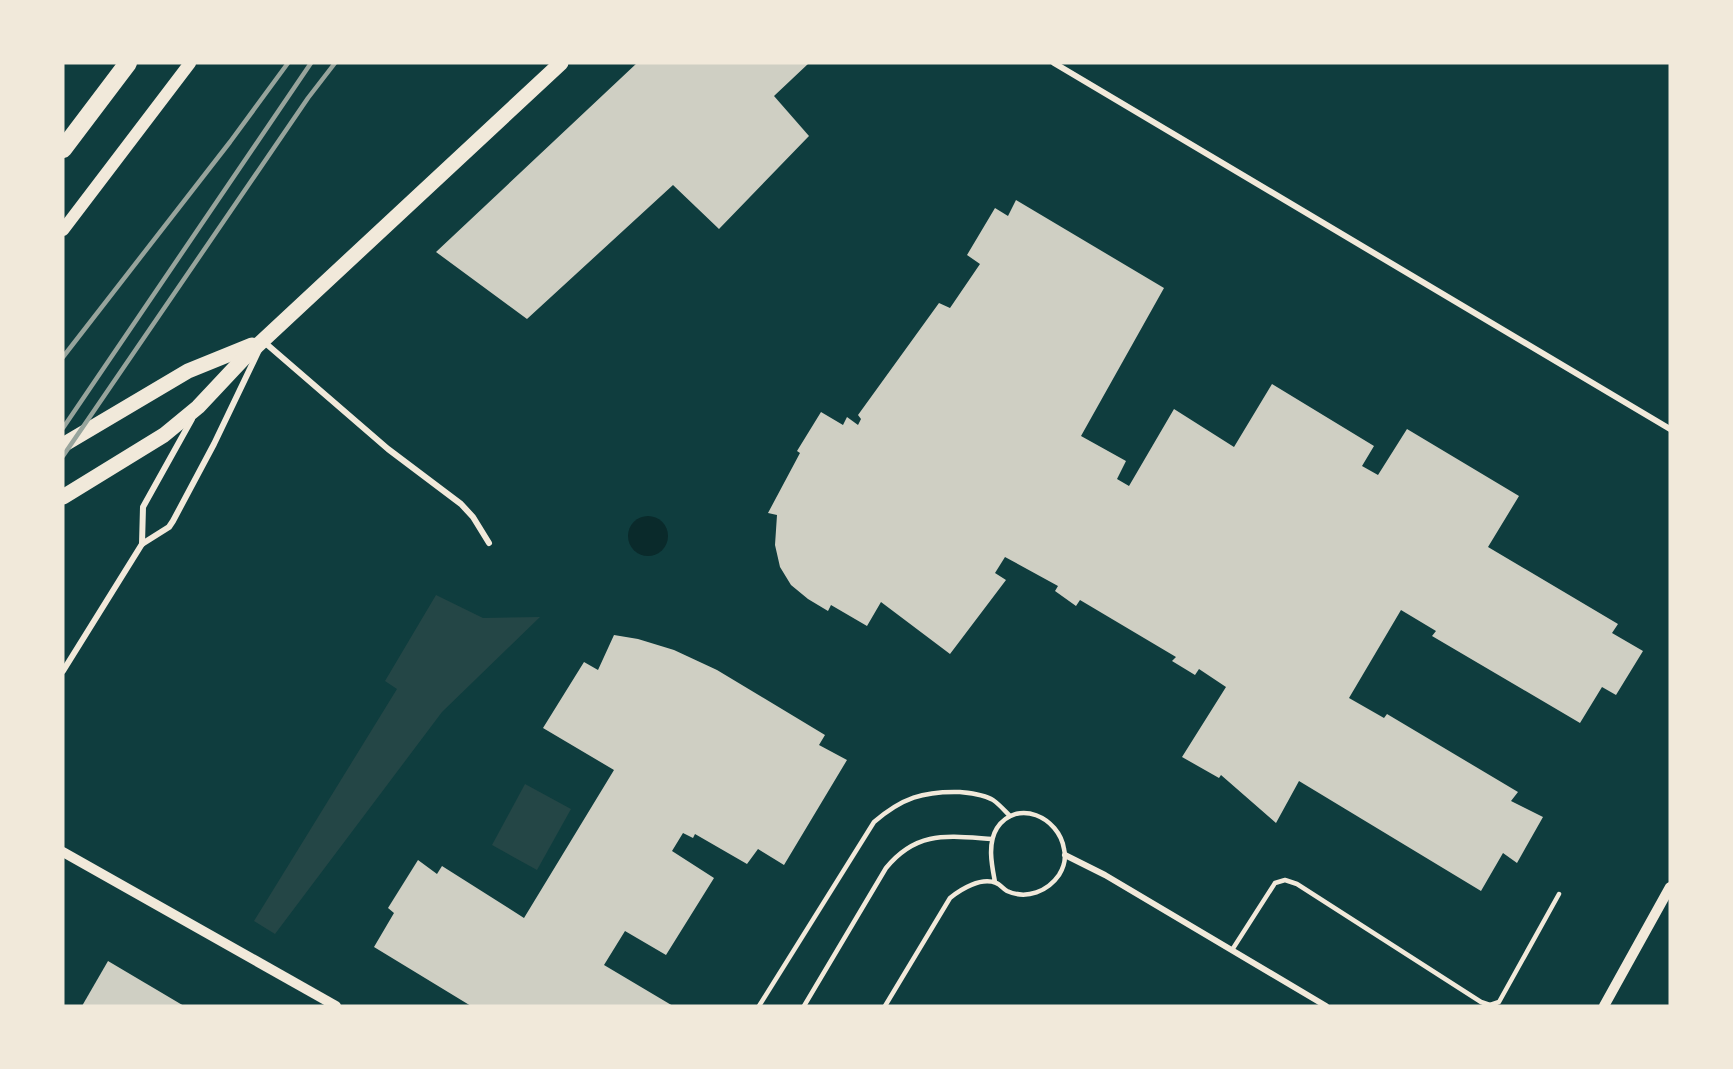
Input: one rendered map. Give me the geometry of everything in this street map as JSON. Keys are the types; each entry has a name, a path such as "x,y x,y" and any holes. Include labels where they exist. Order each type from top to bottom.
{"highway":[{"path":"63,149 128,63"}],"main road":[{"path":"63,230 190,63"},
{"path":"63,497 164,435 198,407 223,379 264,340 561,63"},
{"path":"63,445 188,371 264,340"}],"street":[{"path":"1054,63 1670,429"},
{"path":"65,667 142,544 169,527 264,340 388,449 461,504 473,517 489,543"},
{"path":"142,544 143,507 198,407"},
{"path":"63,852 336,1006"},
{"path":"1065,855 1105,875 1326,1006"},
{"path":"1604,1006 1670,887"}],"lane":[{"path":"759,1006 874,822 890,808 902,801 926,794 967,792 992,799 1010,816"},
{"path":"885,1006 950,898 960,889 973,884 996,882 1008,891 1024,895 1040,892 1053,884 1062,870 1065,855 1063,839 1054,826 1041,816 1026,813 1010,816 997,828 992,839 991,854 996,882"},
{"path":"804,1006 886,868 895,857 907,847 934,837 992,839"},
{"path":"1232,950 1275,882 1286,880 1297,884 1481,1002 1490,1005 1500,1002 1559,894"}],"shaded area":[{"path":"648,516 662,522 668,536 662,550 648,556 634,550 628,536 634,522"},
{"path":"436,595 483,618 540,617 442,712 275,934 254,921 397,689 385,681"},
{"path":"525,784 571,809 537,870 492,845"}],"building":[{"path":"637,63 809,63 774,96 809,136 719,229 673,185 527,319 436,252"},
{"path":"1016,200 1164,288 1081,436 1126,461 1117,479 1129,486 1174,409 1234,447 1272,384 1374,446 1362,466 1378,475 1407,429 1519,496 1488,547 1618,624 1612,633 1643,651 1616,695 1602,687 1580,723 1432,636 1436,631 1401,610 1349,698 1384,718 1387,714 1518,792 1511,801 1543,817 1517,863 1503,853 1481,891 1299,781 1276,823 1221,775 1219,778 1182,757 1226,687 1199,669 1195,675 1172,661 1176,657 1080,600 1076,606 1055,591 1058,586 1005,557 995,573 1006,580 950,654 881,602 867,626 831,605 828,611 791,585 780,567 775,545 777,515 768,513 800,453 797,451 821,412 843,425 847,417 858,425 861,419 858,415 939,303 950,308 980,264 967,255 995,208 1008,216"},
{"path":"614,635 638,639 674,650 717,670 825,735 819,745 847,760 784,865 758,849 747,864 695,834 693,838 683,833 672,851 714,878 666,955 625,931 604,965 673,1006 471,1006 374,947 394,913 388,908 418,860 437,874 442,866 524,918 614,770 543,728 584,662 598,670"},
{"path":"108,961 184,1006 82,1006"}],"railway":[{"path":"63,357 230,142 288,63"},
{"path":"63,428 311,63"},
{"path":"63,456 308,98 335,63"}]}
